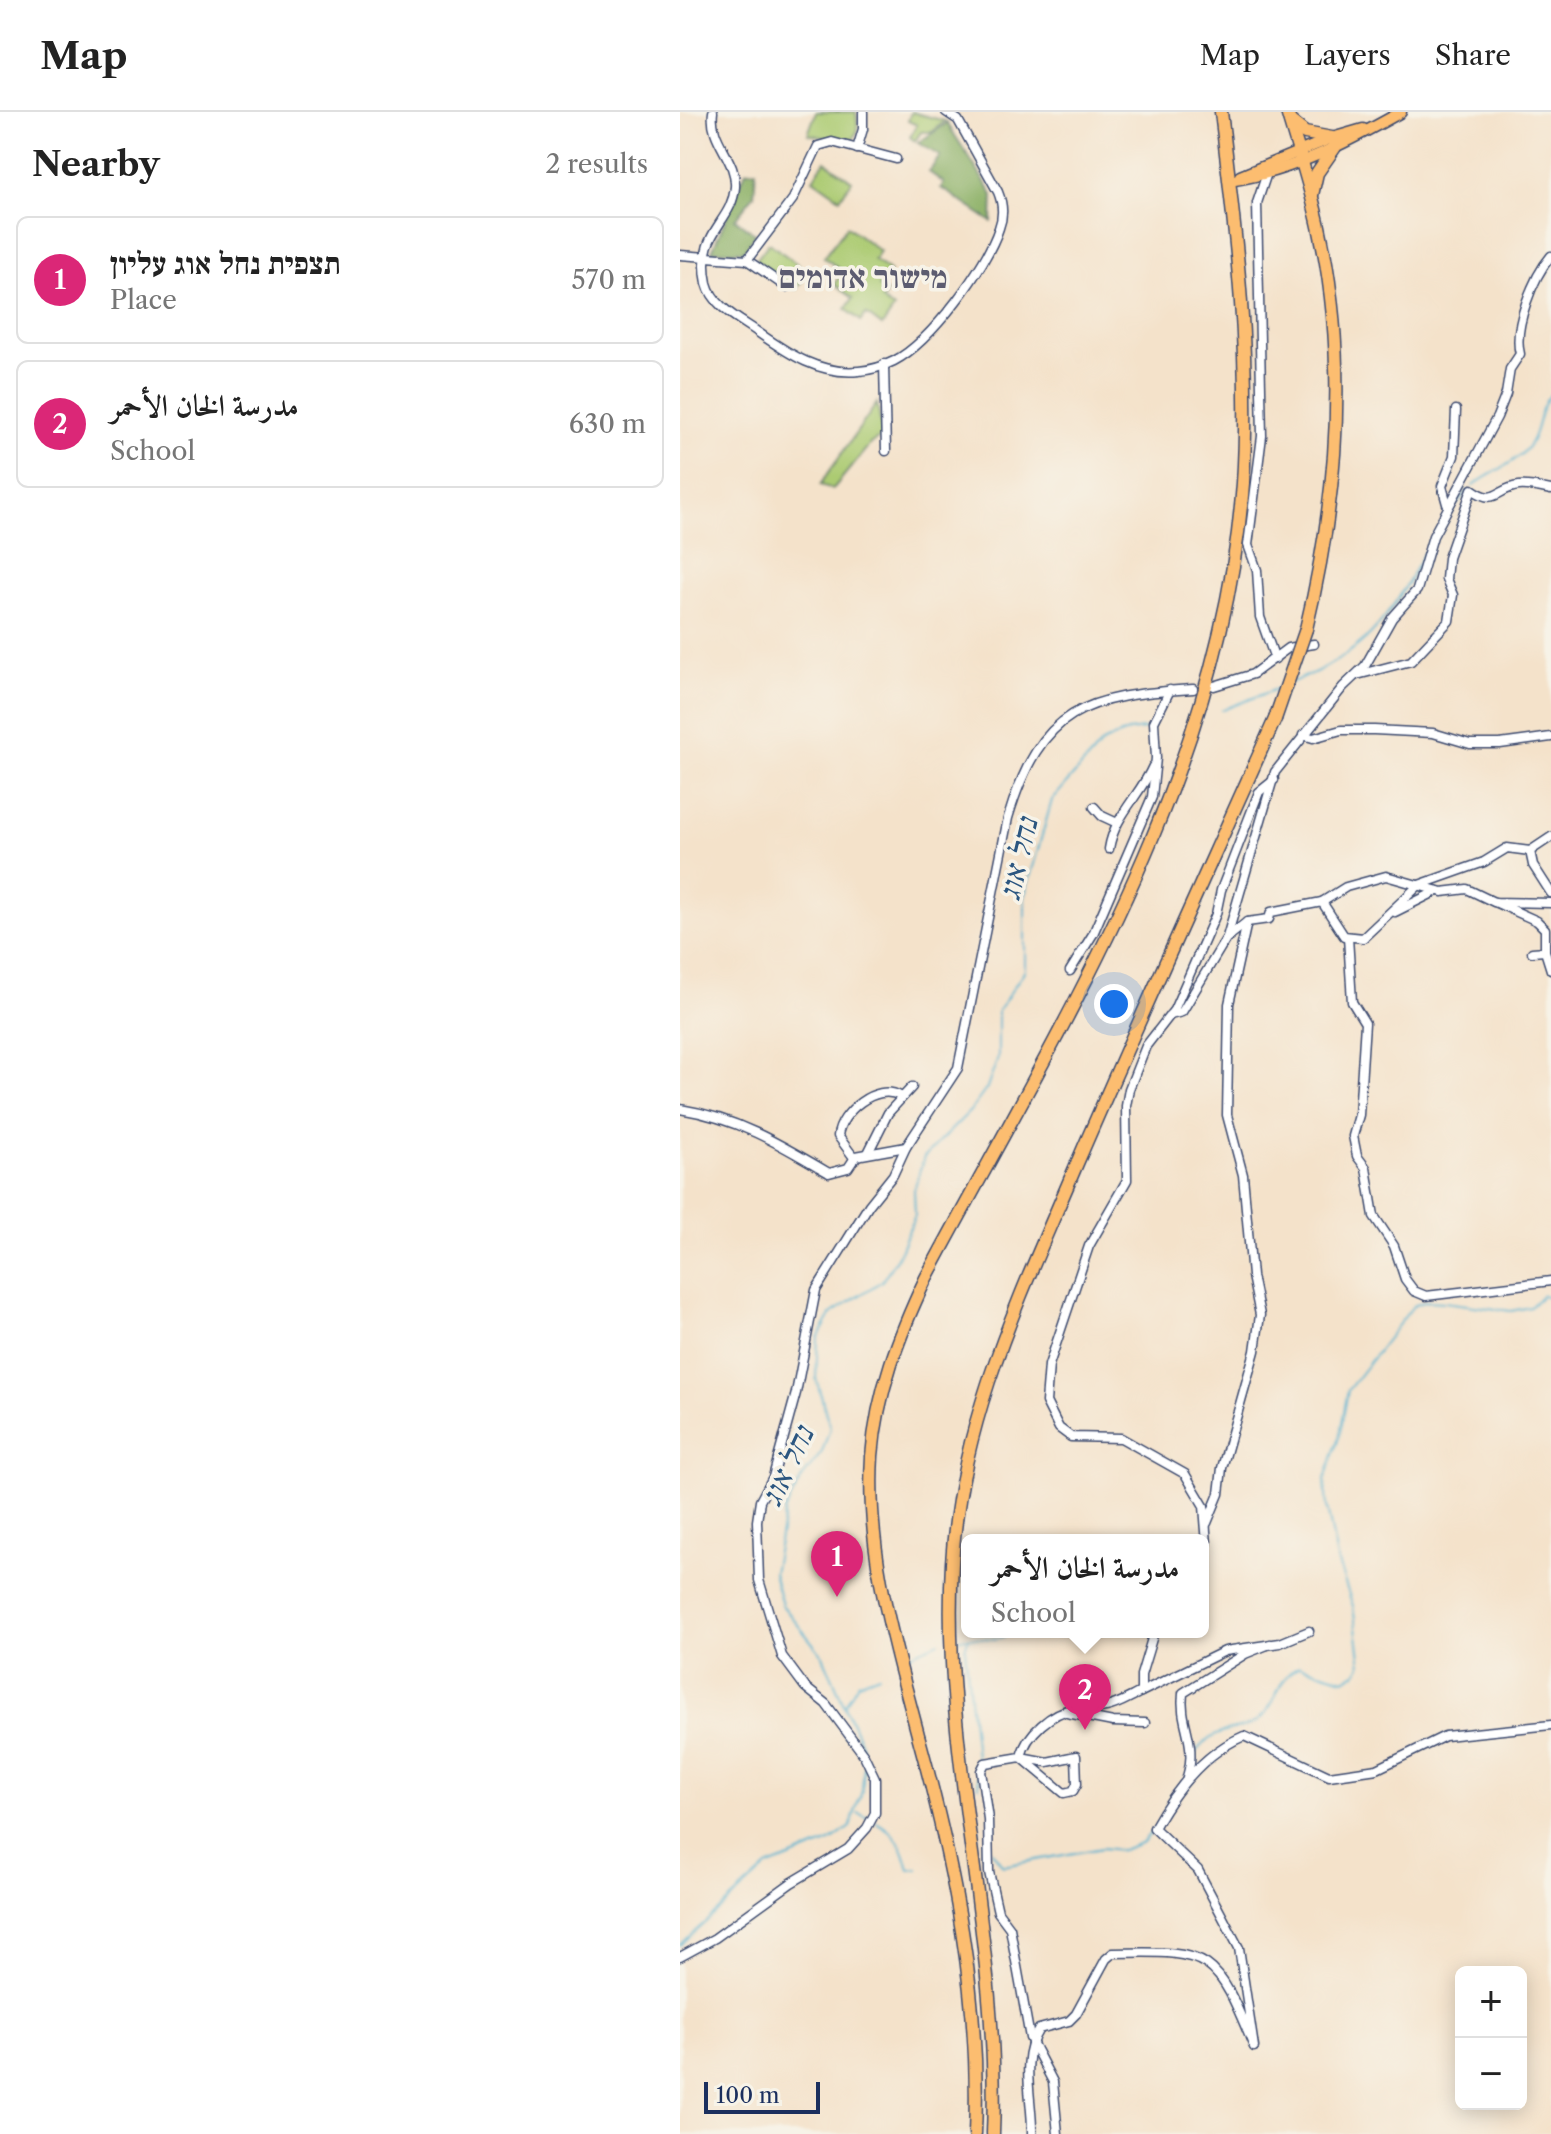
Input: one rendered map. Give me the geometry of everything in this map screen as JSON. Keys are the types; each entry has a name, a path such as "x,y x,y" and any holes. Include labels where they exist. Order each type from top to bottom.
{"highway":[{"path":"975,2134 977,2063 965,1945 950,1865 874,1545 871,1499 876,1422 888,1371 909,1315 1113,929 1161,818 1191,733 1225,603 1242,485 1245,347 1221,112"},
{"path":"1288,117 1305,133 1334,143 1317,173 1312,198"},
{"path":"993,2134 992,2021 960,1745 951,1628 952,1559 967,1451 989,1374 1028,1279 1275,719 1306,629 1330,504 1337,376 1331,290 1312,198 1288,117"}],"main road":[{"path":"1229,181 1266,176 1401,112"},
{"path":"1229,181 1300,158"}],"street":[{"path":"713,112 713,131 733,174 735,186 709,238 705,257 712,296 722,307 792,355 838,371 859,371 884,364 906,353 936,324 982,261 999,229 1002,203 998,192 958,120 946,112"},
{"path":"857,149 863,129 863,112"},
{"path":"747,260 793,199 818,146 832,142 896,159"},
{"path":"1266,176 1257,203 1262,436 1248,545 1257,570 1260,617 1275,659"},
{"path":"680,255 747,260 786,287"},
{"path":"1170,1015 1182,1012 1227,937 1275,772 1303,735 1365,666 1392,618 1417,590 1447,504 1497,417 1506,394 1510,369 1520,354 1516,337 1531,290 1551,256"},
{"path":"884,364 886,451"},
{"path":"1447,504 1442,486 1454,456 1456,410"},
{"path":"1356,675 1411,661 1449,621 1453,595 1446,579 1448,558 1472,489 1482,496 1494,498 1518,486 1551,490"},
{"path":"1214,686 1253,674 1288,648 1314,644"},
{"path":"680,1957 715,1938 791,1883 848,1849 867,1828 875,1813 875,1778 864,1755 826,1704 805,1687 782,1656 759,1580 757,1521 760,1501 773,1477 800,1379 807,1323 816,1290 869,1205 893,1175 906,1147 958,1068 1008,818 1020,779 1035,749 1056,726 1109,698 1150,690 1193,689"},
{"path":"1070,971 1093,934 1152,797 1156,758 1154,722 1170,690"},
{"path":"1303,735 1313,738 1341,730 1433,733 1470,744 1500,744 1551,737"},
{"path":"1109,849 1115,822 1143,788 1156,758"},
{"path":"1205,1534 1206,1523 1200,1497 1185,1474 1121,1438 1071,1437 1059,1428 1046,1402 1049,1365 1056,1336 1089,1246 1127,1180 1126,1106 1129,1089 1146,1046 1170,1015 1216,914 1221,890 1259,792 1274,780"},
{"path":"1094,807 1102,816 1115,822"},
{"path":"1322,902 1344,936 1363,938 1419,885 1484,862 1507,848 1530,851 1551,837"},
{"path":"1530,851 1533,865 1551,893"},
{"path":"1227,937 1247,922 1269,919 1271,912 1322,902 1370,878 1386,876 1437,891 1467,889 1537,921 1545,929 1545,951 1551,970"},
{"path":"1384,917 1437,891"},
{"path":"1494,902 1551,903"},
{"path":"1206,1523 1219,1494 1222,1468 1255,1351 1260,1315 1252,1276 1243,1175 1227,1115 1229,1004 1247,922"},
{"path":"1348,937 1352,1002 1365,1023 1359,1115 1353,1136 1357,1156 1366,1168 1374,1216 1394,1246 1405,1279 1414,1291 1426,1296 1551,1281"},
{"path":"1532,952 1545,951"},
{"path":"868,1153 900,1096 912,1087"},
{"path":"855,1159 838,1136 842,1120 867,1099 886,1093 900,1096"},
{"path":"680,1109 716,1114 762,1134 829,1173 840,1173 855,1159 868,1153 906,1147"},
{"path":"1186,1781 1191,1764 1192,1739 1181,1707 1183,1693 1245,1654 1309,1631"},
{"path":"1141,1692 1141,1675 1152,1638"},
{"path":"1021,1757 1023,1746 1036,1730 1061,1713 1075,1708 1105,1708 1225,1651 1270,1644"},
{"path":"1061,1713 1113,1722 1145,1723"},
{"path":"1032,2134 1028,2058 1031,2041 1039,2029 1069,2021 1076,2014 1106,1959 1113,1953 1176,1951 1207,1963 1229,1987 1254,2047 1239,1948 1198,1870 1154,1828 1175,1792 1224,1745 1244,1736 1329,1776 1377,1769 1445,1736 1551,1725"},
{"path":"1021,1757 1064,1793 1073,1791 1077,1784 1076,1756 1047,1762 1021,1757 985,1763 981,1771 988,1819 989,1872 998,1912 1010,1928 1031,2041 1053,2082 1058,2134"}],"green space":[{"path":"816,112 856,112 858,130 851,143 808,134"},
{"path":"911,112 945,121 932,132 921,132 915,141 910,137 917,125 908,121"},
{"path":"947,123 993,195 992,222 941,188 944,183 929,172 940,156 918,143"},
{"path":"825,161 852,181 840,198 813,179"},
{"path":"756,170 754,195 735,219 755,234 744,251 712,251 746,171"},
{"path":"847,226 880,251 874,260 890,272 879,287 887,292 882,300 894,309 882,326 866,314 861,321 846,309 853,298 834,284 843,272 824,257"},
{"path":"769,243 808,272 796,289 756,260"},
{"path":"877,403 883,436 871,443 833,489 820,485"}],"waterway":[{"name":"נחל אוג","path":"1473,486 1513,461 1527,448 1551,394"},
{"name":"נחל אוג","path":"1450,513 1468,490"},
{"name":"נחל אוג","path":"1292,682 1338,660 1372,632 1399,596 1424,552"},
{"name":"נחל אוג","path":"1222,710 1279,688"},
{"name":"נחל אוג","path":"862,1747 823,1656 782,1605 773,1573 785,1510 802,1478 822,1452 830,1428 816,1378 818,1338 832,1313 882,1281 898,1256 915,1215 914,1190 924,1157 971,1110 987,1088 998,1058 998,1011 1025,970 1025,895 1052,800 1102,743 1128,731 1145,729"},
{"path":"1194,1754 1213,1737 1247,1726 1263,1716 1286,1676 1299,1666 1344,1679 1356,1673 1361,1665 1353,1606 1338,1563 1327,1508 1325,1479 1340,1434 1348,1390 1413,1306 1427,1301 1511,1311 1530,1307 1543,1295 1551,1298"},
{"path":"960,1639 968,1638"},
{"path":"969,1638 965,1648 979,1786"},
{"path":"984,1638 999,1638"},
{"path":"908,1655 939,1642"},
{"path":"844,1707 858,1683 879,1675"},
{"name":"נחל אוג","path":"680,1945 767,1867 830,1842 850,1827 862,1791 864,1765"},
{"path":"858,1813 870,1819"},
{"path":"876,1822 898,1842 909,1870 918,1869"},
{"path":"992,1851 1003,1866 1102,1848 1122,1850 1143,1842 1153,1830"}],"place":[{"name":"תצפית נחל אוג עליון","path":"837,1597"},
{"name":"مدرسة الخان الأحمر","path":"1085,1730"}],"district":[{"name":"מישור אדומים","path":"863,276"}]}
